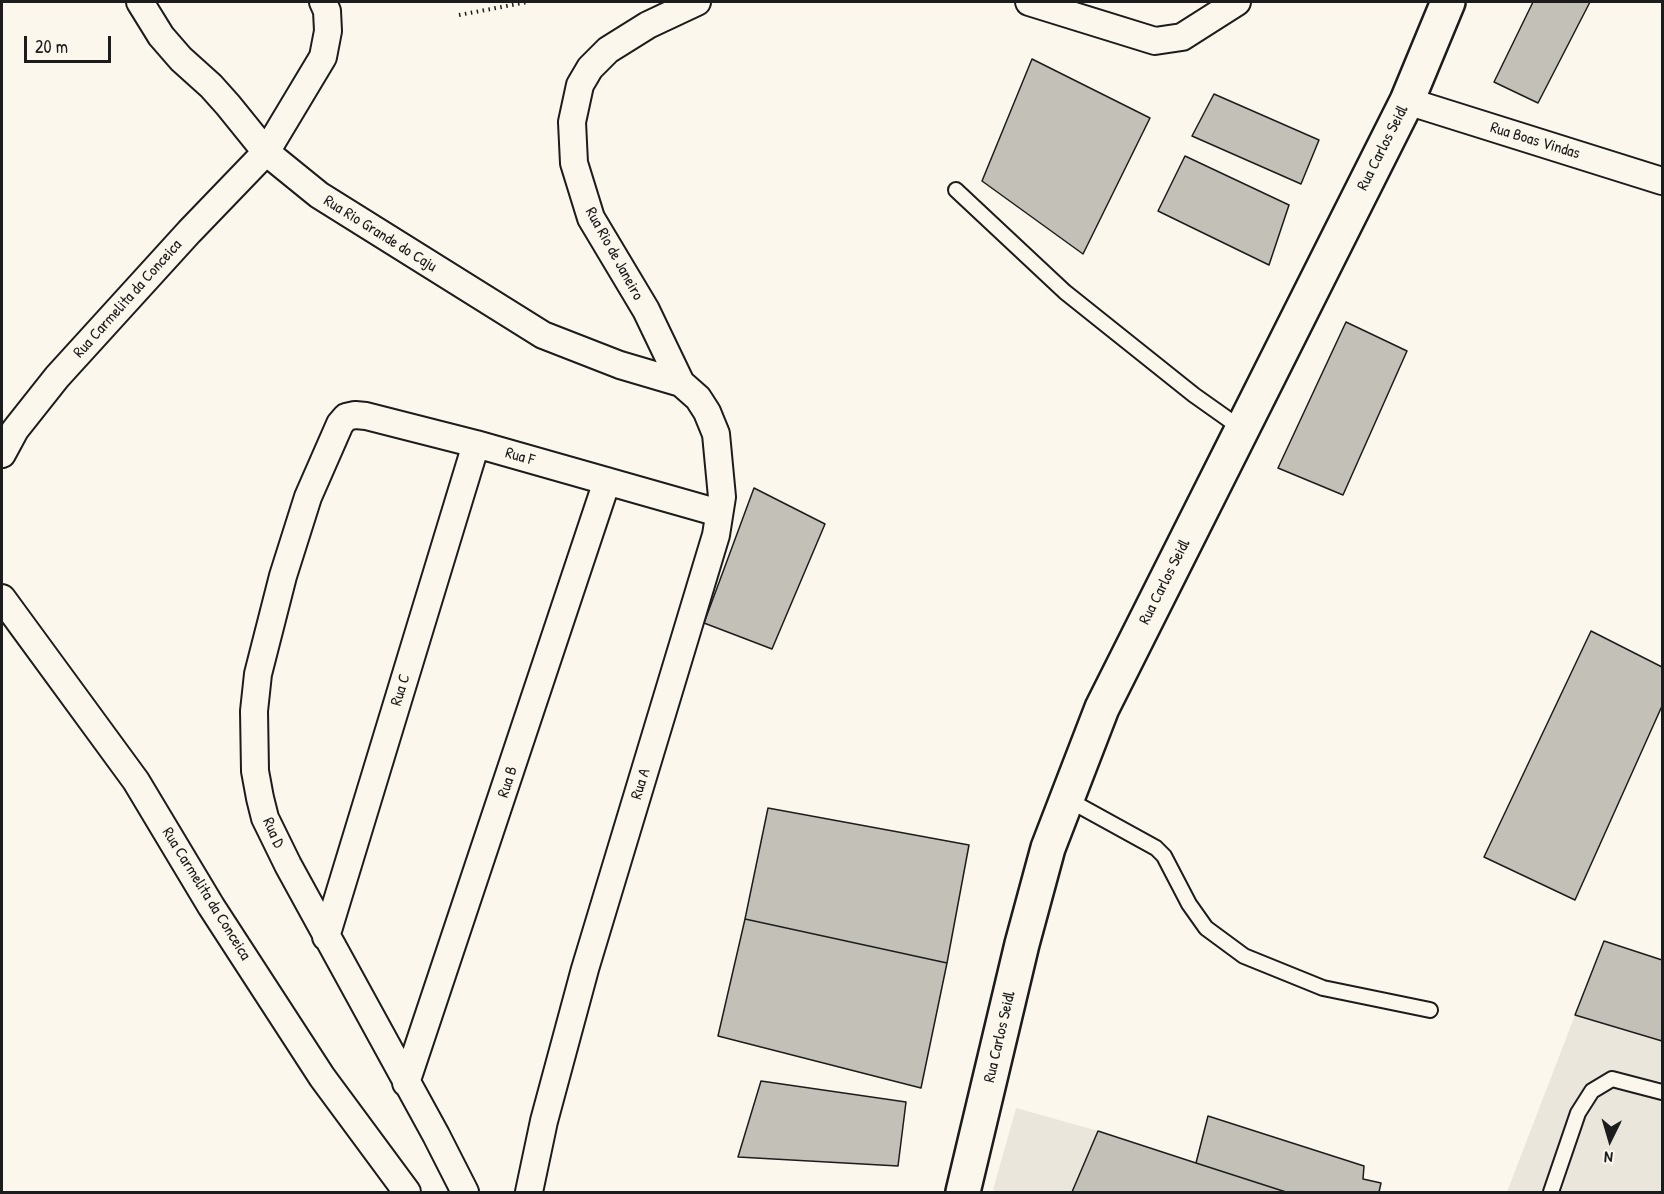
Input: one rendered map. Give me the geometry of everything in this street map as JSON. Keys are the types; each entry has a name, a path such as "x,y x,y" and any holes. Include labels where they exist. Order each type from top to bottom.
{"street":[{"name":"Rua Rio Grande do Caju","path":"140,2 161,36 228,105 266,152 319,195 543,335 620,365 681,383"},
{"name":"Rua Carmelita da Conceica","path":"2,454 15,430 57,377 189,232 266,152 322,57 328,31 327,11 323,2"},
{"name":"Rua Rio de Janeiro","path":"681,383 646,310 591,218 574,163 572,122 580,85 590,68 608,50 648,25 697,2"},
{"path":"1029,2 1155,41 1182,37 1238,2"},
{"name":"Rua Carlos Seidl","path":"963,1192 1022,944 1048,848 1102,708 1407,101 1448,2"},
{"name":"Rua Boas Vindas","path":"1407,101 1662,181"},
{"name":"Rua A","path":"529,1192 544,1121 585,969 713,545 722,497 716,434 698,398 681,383"},
{"name":"Rua F","path":"332,441 346,417 366,416 476,444 719,513"},
{"name":"Rua D","path":"332,441 308,497 258,674 254,711 255,771 266,818 288,865 465,1192"},
{"name":"Rua C","path":"326,937 476,444"},
{"name":"Rua B","path":"406,1083 607,481"},
{"name":"Rua Carmelita da Conceica","path":"2,598 136,781 211,906 322,1077 407,1192"}],"lane":[{"path":"956,190 1065,292 1194,395 1242,429"},
{"path":"1066,799 1156,848 1164,856 1189,904 1206,928 1244,956 1323,988 1430,1010"},
{"path":"1551,1192 1578,1113 1592,1091 1612,1079 1662,1092"}],"path":[{"path":"459,15 528,2"}],"shaded area":[{"path":"1575,1015 1662,1041 1662,1192 1507,1192"},
{"path":"1016,1108 1098,1131 1195,1163 1208,1116 1364,1166 1363,1179 1381,1183 1379,1192 999,1192 993,1190"}],"building":[{"path":"1533,2 1590,2 1538,103 1494,82"},
{"path":"1032,59 1150,118 1083,254 982,181"},
{"path":"1214,94 1319,140 1301,184 1192,136"},
{"path":"1185,156 1289,205 1269,265 1158,211"},
{"path":"1346,322 1407,351 1343,495 1278,468"},
{"path":"754,488 825,524 772,649 704,623"},
{"path":"1591,631 1662,667 1662,706 1575,900 1484,857"},
{"path":"768,808 969,845 947,963 745,919"},
{"path":"745,919 947,963 921,1088 718,1036"},
{"path":"1604,941 1662,960 1662,1041 1575,1015"},
{"path":"761,1081 906,1102 898,1166 738,1157"},
{"path":"1208,1116 1364,1166 1363,1179 1381,1183 1379,1192 1286,1192 1196,1163"},
{"path":"1098,1131 1196,1163 1286,1192 1072,1192"}]}
